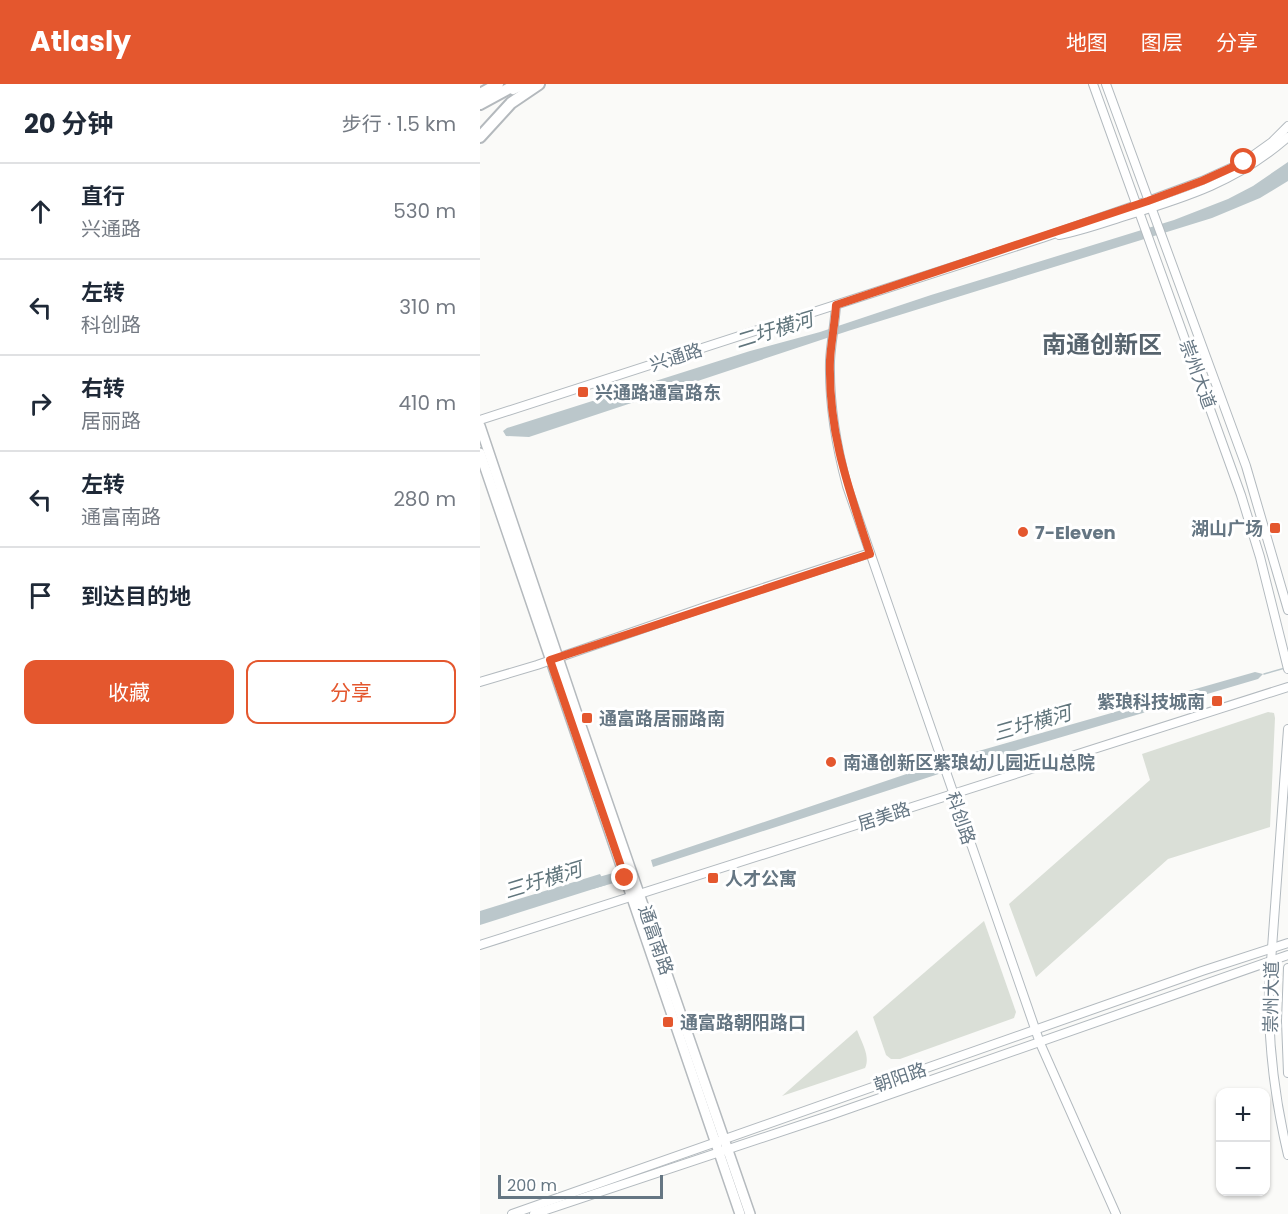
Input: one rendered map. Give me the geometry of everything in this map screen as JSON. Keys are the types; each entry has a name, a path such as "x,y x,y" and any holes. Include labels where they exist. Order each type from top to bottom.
{"highway":[{"path":"480,94 498,84"},
{"path":"480,104 517,84"},
{"path":"480,136 511,103 539,84"}],"main road":[{"path":"480,104 508,84"},
{"path":"480,104 526,84"},
{"name":"崇州大道","path":"1093,84 1241,495 1260,557 1288,669"},
{"name":"崇州大道","path":"1106,84 1246,466 1288,610"},
{"name":"兴通路","path":"1149,204 1244,162 1272,142 1288,126"},
{"name":"兴通路","path":"480,420 1232,176 1250,167 1288,137"},
{"name":"科创路","path":"836,305 830,360 831,397 838,452 870,554 1035,1030 1116,1214"},
{"name":"通富南路","path":"480,426 554,658"},
{"name":"通富南路","path":"480,453 554,658 719,1140 750,1214"},
{"path":"480,682 870,554"},
{"name":"居美路","path":"480,945 1288,687"},
{"name":"崇州大道","path":"1288,729 1271,962 1269,1025 1273,1078 1288,1155"},
{"name":"朝阳路","path":"512,1214 1288,943"},
{"name":"朝阳路","path":"534,1214 1040,1043 1288,955"},
{"name":"崇州大道","path":"1288,968 1286,1022 1288,1073"},
{"name":"通富南路","path":"723,1151 740,1214"}],"shaded area":[{"path":"1288,162 1288,181 1260,198 1212,218 848,331 529,437 506,436 503,431 750,351 820,332 1174,220 1228,199 1253,186"},
{"path":"1255,672 1263,674 1258,679 957,768 653,867 651,860 954,758"},
{"path":"1268,712 1274,713 1275,718 1270,827 1168,859 1036,977 1009,904 1150,780 1142,754"},
{"path":"600,874 606,885 480,925 480,911"},
{"path":"984,921 1016,1012 1014,1018 900,1059 891,1059 886,1055 873,1017"},
{"path":"857,1030 866,1054 865,1068 782,1096"}],"waterway":[{"name":"三圩横河","path":"1264,674 1285,668"},
{"name":"三圩横河","path":"592,884 617,877"}],"place":[{"name":"兴通路通富路东","path":"583,392"},
{"name":"湖山广场","path":"1275,528"},
{"name":"7-Eleven","path":"1023,532"},
{"name":"紫琅科技城南","path":"1217,701"},
{"name":"通富路居丽路南","path":"587,718"},
{"name":"南通创新区紫琅幼儿园近山总院","path":"831,762"},
{"name":"人才公寓","path":"713,878"},
{"name":"通富路朝阳路口","path":"668,1022"}],"district":[{"name":"南通创新区","path":"1102,344"}],"route":[{"path":"625,878 550,660 719,602 870,554 847,486 834,427 830,360 836,305 1148,201 1244,162"}],"water label":[{"name":"二圩横河","path":"774,330"}]}
